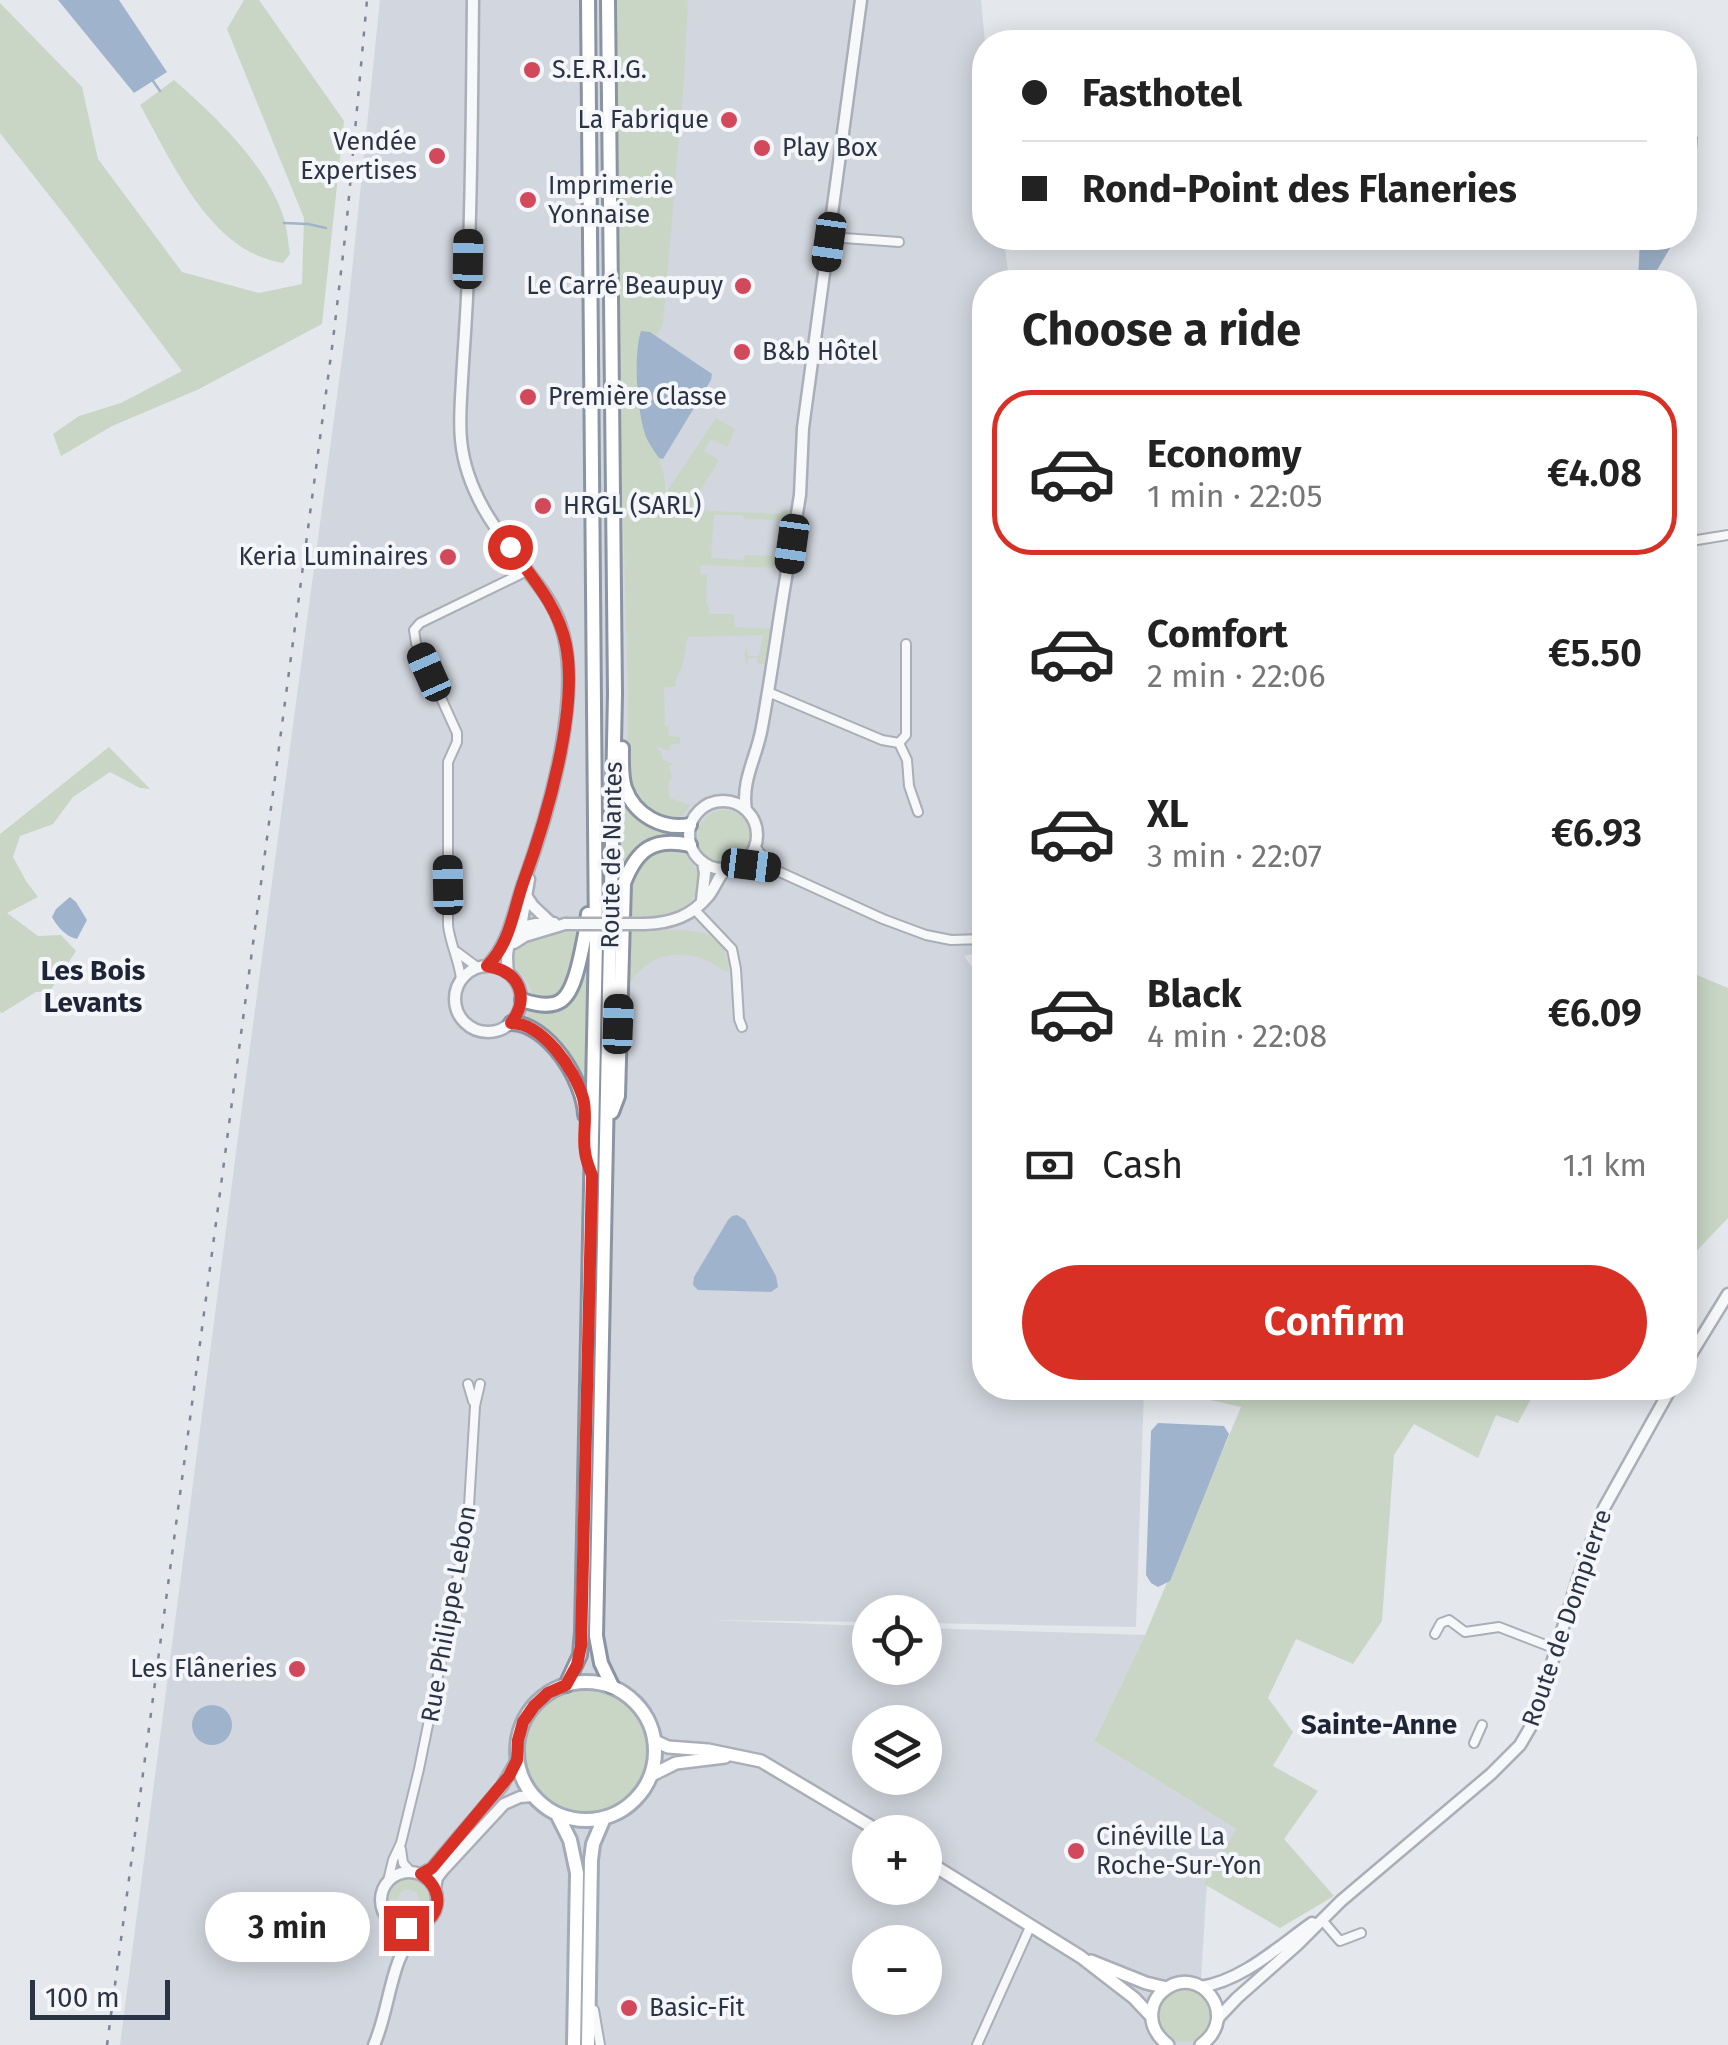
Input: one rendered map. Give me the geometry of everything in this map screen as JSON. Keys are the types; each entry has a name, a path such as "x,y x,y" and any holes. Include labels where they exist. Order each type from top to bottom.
{"main road":[{"name":"Route de Nantes","path":"566,1685 577,1665 581,1646 596,899 588,0"},
{"name":"Route de Nantes","path":"608,0 614,709 596,1636 601,1663 612,1686"},
{"path":"614,709 623,725 624,786 635,806 665,826 690,825"},
{"path":"607,1127 618,1096 624,883 639,856 650,847 672,842 690,845"},
{"path":"522,1000 552,1004 570,992 586,942 588,911 596,899"},
{"path":"511,1023 530,1026 542,1034 577,1082 584,1102 584,1150 592,1175"},
{"path":"589,1682 612,1686 628,1695 650,1723 656,1758 652,1775 633,1802 604,1818 580,1820 557,1814 534,1796 523,1779 517,1760 523,1722 548,1693 566,1685 589,1682"},
{"path":"655,1741 668,1747 708,1750 773,1766 852,1815"},
{"path":"652,1775 676,1763 731,1756"},
{"path":"557,1814 573,1848 577,1873 574,2045"},
{"path":"588,2045 591,1860 604,1818"},
{"path":"942,1871 1081,1957 1151,2016"},
{"path":"1081,1957 1167,1988"},
{"path":"1165,2044 1152,2026 1153,2005 1167,1988 1184,1982 1202,1987 1214,2000 1218,2018 1212,2036 1202,2045"}],"street":[{"path":"461,979 500,952 507,935 554,785 569,670 559,620 543,590 486,514 463,460 460,436 468,272 473,0"},
{"path":"741,864 755,846 756,827 744,797 746,779 760,738 796,526 803,428 860,0"},
{"path":"830,236 898,242"},
{"path":"1697,540 1728,534"},
{"path":"456,952 482,966 498,967 520,988 518,1013 504,1029 482,1032 462,1022 456,1012 454,997 461,979 448,925 448,762 458,742 414,630 420,622 527,571"},
{"path":"899,743 906,735 906,644"},
{"path":"768,692 882,740 899,743"},
{"path":"899,743 908,760 909,786 918,812"},
{"path":"726,801 746,779"},
{"path":"746,810 726,801 704,806 695,814 690,825 690,845 703,862 727,868 741,864 771,868 926,935 972,939"},
{"path":"755,846 771,868"},
{"path":"703,862 706,874 699,906 732,949 738,1020 742,1027"},
{"path":"508,973 508,952 521,927 530,867"},
{"path":"507,935 521,927 551,923 645,924 681,918 699,906 727,868"},
{"path":"528,896 551,923"},
{"path":"508,952 524,936 565,924"},
{"path":"1697,1344 1728,1294"},
{"path":"468,1384 475,1406"},
{"name":"Rue Philippe Lebon","path":"388,1881 401,1842 438,1683 456,1587 473,1475 475,1406 480,1384"},
{"name":"Route de Dompierre","path":"1202,1987 1236,1976 1341,1901 1520,1745 1534,1722 1604,1508 1664,1400"},
{"path":"1435,1634 1441,1622 1449,1620 1465,1632 1499,1626 1556,1650"},
{"path":"1474,1743 1482,1726"},
{"path":"416,1873 434,1888 435,1912 426,1923 406,1928 389,1920 382,1909 382,1891 388,1881 432,1868 502,1786 517,1760"},
{"path":"434,1888 442,1871 504,1804 534,1796"},
{"name":"Rue Philippe Lebon","path":"401,1842 403,1863 416,1873"},
{"name":"Route de Dompierre","path":"1218,2018 1341,1901"},
{"path":"1322,1920 1340,1941"},
{"path":"399,1926 400,1954"},
{"path":"374,2045 400,1954 420,1926"},
{"path":"977,2045 1030,1926"},
{"path":"1332,1952 1340,1941 1361,1933"},
{"path":"590,1980 600,2045"}],"shaded area":[{"path":"380,0 981,0 984,30 972,30 972,250 1005,250 1008,270 972,270 972,954 964,956 972,967 972,1400 1144,1400 1136,1627 942,1623 942,1595 852,1595 852,1622 712,1620 852,1625 852,1685 942,1685 942,1629 1145,1635 1094,1741 1236,1829 1207,1880 1197,2045 120,2045 346,329"}],"green space":[{"path":"244,0 259,0 344,121 322,324 197,390 112,426 61,456 53,434 79,416 121,403 182,371 0,133 0,3 82,87 98,159 182,272 259,293 302,284 304,218 227,29"},
{"path":"618,0 688,0 663,324 656,336 650,332 648,440 659,458 665,494 716,418 735,429 727,447 711,439 704,451 719,460 691,510 779,514 788,509 787,520 714,515 711,558 744,560 745,555 782,559 780,568 701,565 700,574 707,575 709,614 734,614 735,627 771,629 765,664 757,663 758,657 748,658 746,664 745,650 748,656 759,656 763,635 688,637 675,687 664,687 665,726 669,736 680,737 680,744 671,744 669,751 655,746 663,760 674,764 669,766 670,798 690,805 677,818 662,817 636,800 627,766"},
{"path":"174,80 251,158 275,195 286,224 290,254 283,263 234,242 196,202 180,178 140,105"},
{"path":"109,747 150,789 110,772 73,797 53,824 20,836 13,857 38,897 7,913 38,936 61,935 76,951 50,991 36,992 2,1013 0,834"},
{"path":"623,793 678,830 677,838 648,844 617,903 619,811"},
{"path":"724,810 743,818 751,837 743,856 724,864 705,856 697,837 705,818"},
{"path":"679,847 699,873 693,898 676,911 626,916 631,878 639,861 654,850"},
{"path":"683,930 713,937 723,948 729,972 701,958 680,954 653,961 628,981 626,931"},
{"path":"583,932 570,986 554,1000 535,996 515,965 515,950 541,936"},
{"path":"1697,975 1728,988 1728,1218 1697,1250"},
{"path":"582,978 588,978 586,1079 578,1075 546,1033 526,1019 528,1011 548,1012 562,1007"},
{"path":"1210,1400 1530,1400 1518,1423 1496,1415 1478,1458 1414,1424 1394,1455 1382,1621 1353,1664 1296,1639 1268,1698 1293,1732 1273,1766 1318,1791 1284,1839 1334,1896 1280,1928 1204,1884 1236,1829 1094,1741 1145,1635 1241,1407"},
{"path":"587,1690 610,1695 630,1708 643,1728 648,1751 643,1774 630,1794 610,1807 587,1812 564,1807 544,1794 531,1774 526,1751 531,1728 544,1708 564,1695"},
{"path":"410,1879 424,1884 430,1898 426,1913 414,1921 413,1911 420,1902 417,1892 406,1889 398,1899 388,1899 395,1885"},
{"path":"1184,1990 1202,1998 1210,2016 1202,2034 1184,2042 1166,2034 1158,2016 1166,1998"}],"water":[{"path":"58,0 119,0 167,72 134,93"},
{"path":"1639,250 1669,250 1657,270 1639,270"},
{"path":"641,331 650,332 712,374 663,459 647,440 640,413 637,369"},
{"path":"70,897 87,920 77,939 62,931 52,917"},
{"path":"737,1215 745,1220 776,1276 778,1287 771,1292 698,1290 693,1285 694,1277 728,1220"},
{"path":"1158,1423 1224,1426 1229,1434 1170,1581 1158,1587 1146,1575 1151,1431"},
{"path":"212,1705 226,1711 232,1725 226,1739 212,1745 198,1739 192,1725 198,1711"}],"waterway":[{"path":"153,81 160,91"},
{"path":"284,223 326,228"}],"railway":[{"path":"107,2045 333,340 367,0"}],"place":[{"name":"S.E.R.I.G.","path":"532,70"},
{"name":"La Fabrique","path":"729,120"},
{"name":"Play Box","path":"762,148"},
{"name":"Vendée Expertises","path":"437,156"},
{"name":"Imprimerie Yonnaise","path":"528,200"},
{"name":"Le Carré Beaupuy","path":"743,286"},
{"name":"B&b Hôtel","path":"742,352"},
{"name":"Première Classe","path":"528,397"},
{"name":"HRGL (SARL)","path":"543,506"},
{"name":"Keria Luminaires","path":"448,557"},
{"name":"Les Flâneries","path":"297,1669"},
{"name":"Cinéville La Roche-Sur-Yon","path":"1076,1851"},
{"name":"Basic-Fit","path":"629,2008"}],"district":[{"name":"Les Bois Levants","path":"93,986"},
{"name":"Sainte-Anne","path":"1379,1724"}],"route":[{"path":"406,1928 426,1923 435,1912 437,1896 421,1874 432,1868 502,1786 517,1760 523,1722 548,1693 566,1685 577,1665 581,1646 592,1175 584,1150 584,1102 577,1082 542,1034 522,1023 511,1023 522,1000 515,979 498,967 487,966 500,952 507,935 554,785 569,670 559,620 543,590 510,547"}]}
